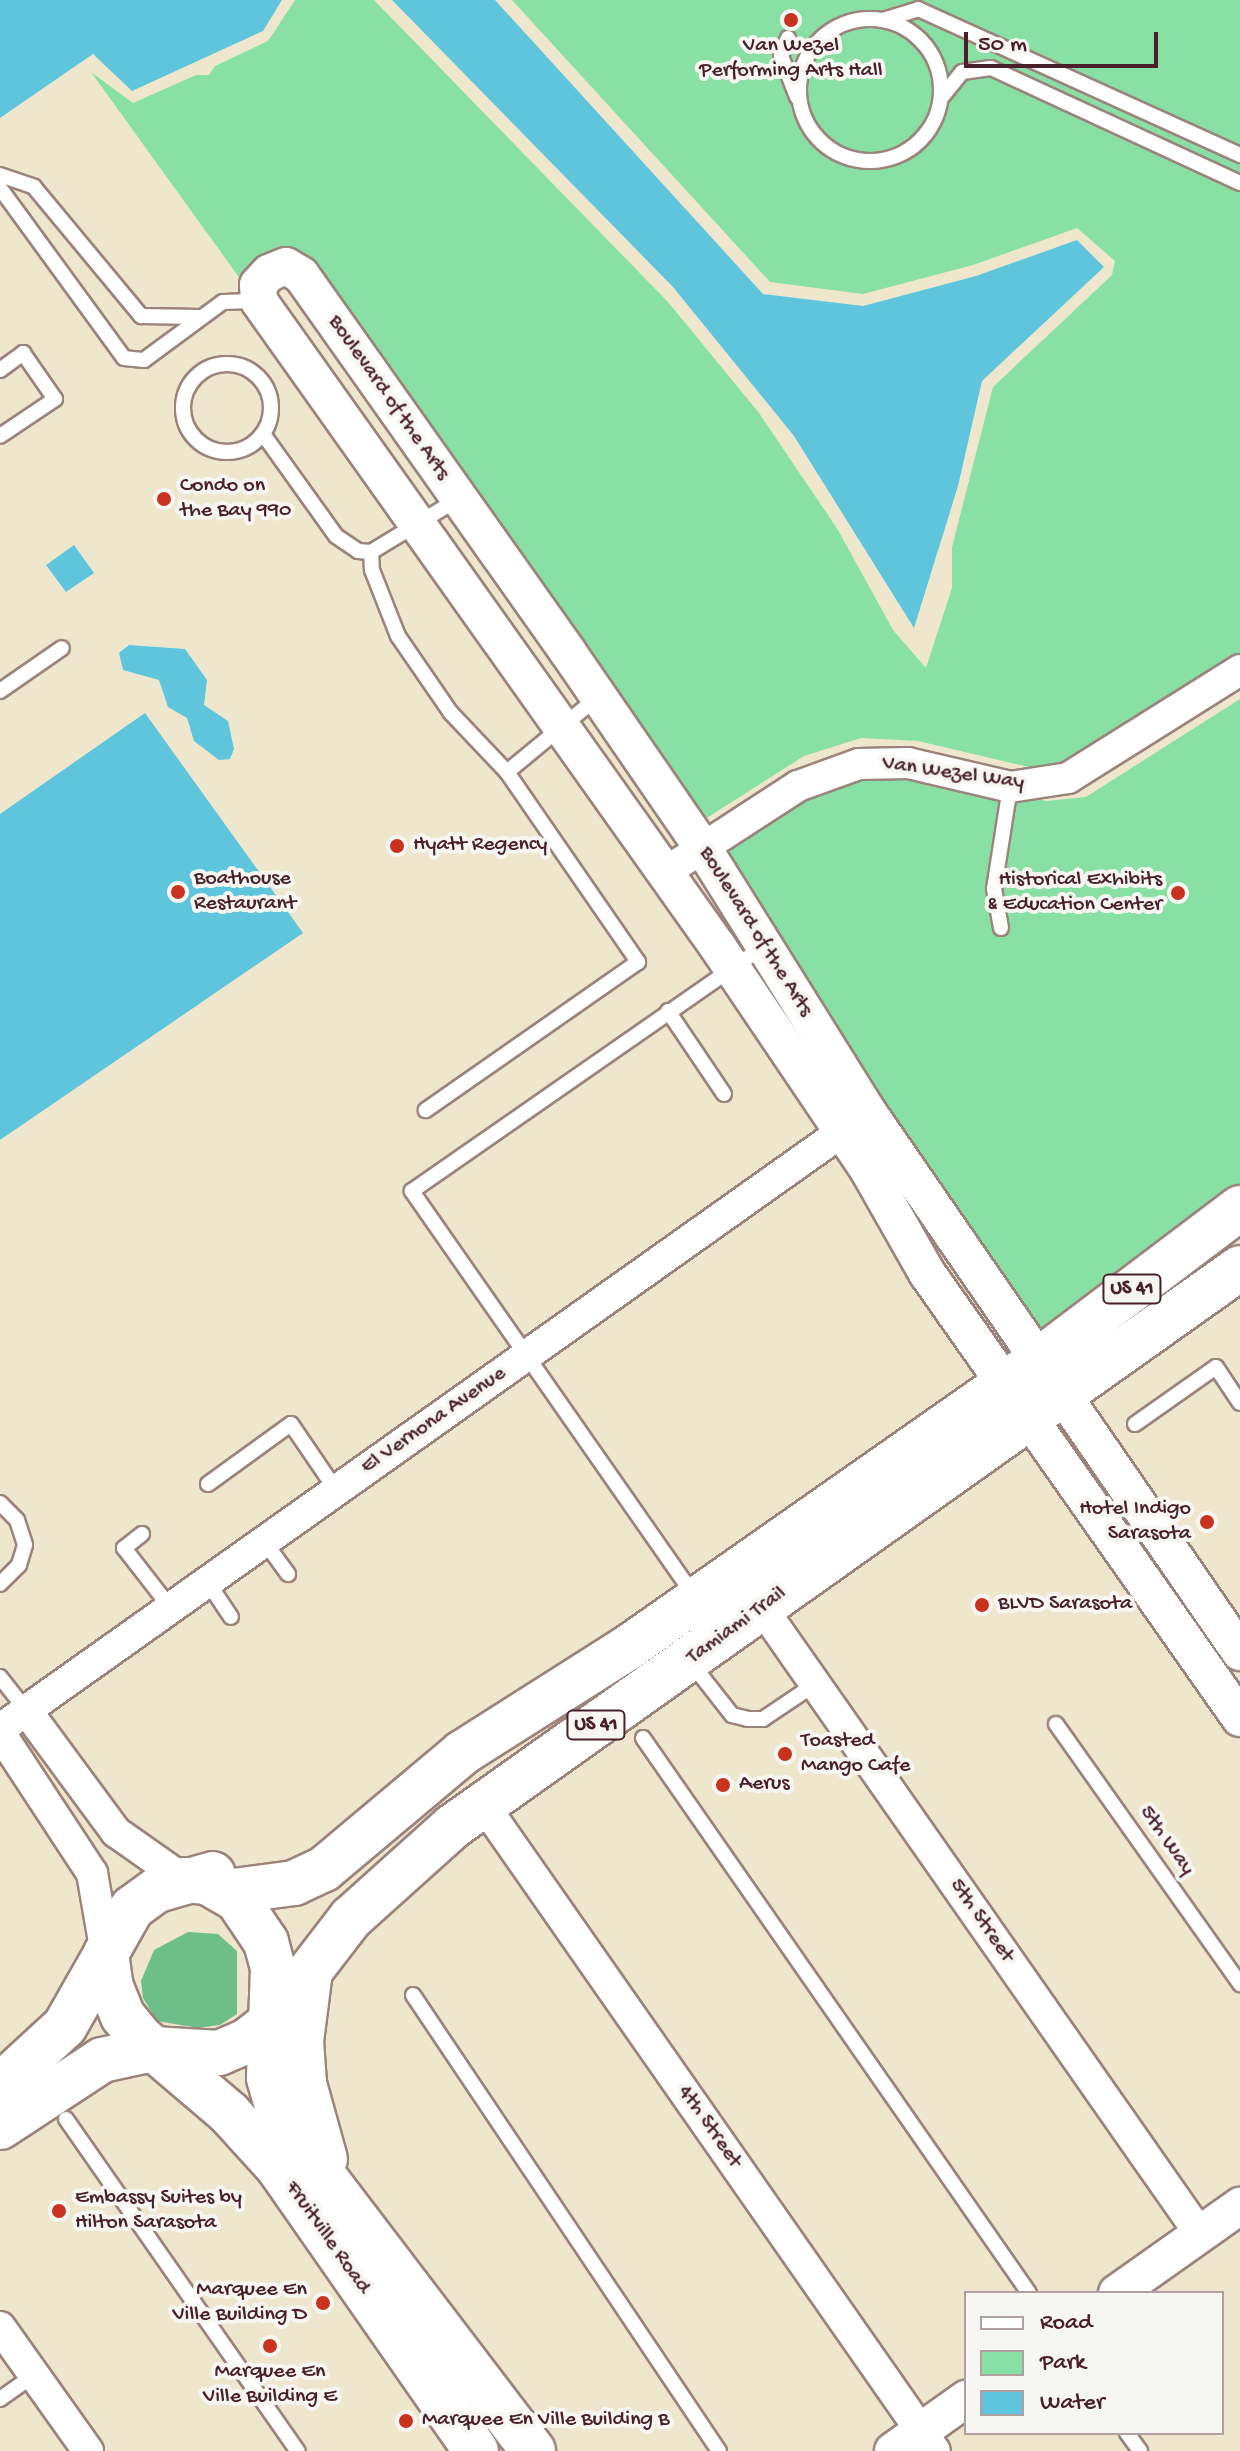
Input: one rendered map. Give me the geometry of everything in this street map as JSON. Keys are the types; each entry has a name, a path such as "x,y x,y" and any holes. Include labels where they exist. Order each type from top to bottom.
{"main road":[{"name":"Tamiami Trail","path":"270,2023 351,1918 483,1804 762,1608 1033,1389 1240,1208"},
{"name":"Tamiami Trail","path":"226,1892 294,1883 324,1869 462,1753 568,1689 697,1599 1033,1389 1240,1268"},
{"path":"6,2109 65,2026 132,1908 157,1890 184,1880 319,1847 462,1753"},
{"name":"US 41","path":"184,1880 207,1882 226,1892"},
{"path":"226,1892 253,1918 266,1942 273,1968 270,2023"},
{"path":"106,1953 111,1987 123,2016 153,2049"},
{"path":"310,1969 301,2041 304,2084 327,2165 350,2209"},
{"name":"US 41","path":"6,2109 89,2066 153,2049 219,2053 247,2041 270,2023"},
{"name":"Fruitville Road","path":"270,2023 269,2078 276,2109 533,2451"},
{"name":"Fruitville Road","path":"153,2049 216,2100 278,2167 476,2451"},
{"path":"6,2109 110,2084 171,2085 216,2100"}],"street":[{"name":"Boulevard of the Arts","path":"854,1123 764,946 704,850 459,498 294,268 269,273 258,285 259,301 421,523 731,967 854,1123 1033,1389 1240,1718"},
{"name":"Van Wezel Way","path":"664,873 704,850 798,786 859,764 899,762 1010,787 1068,778 1240,670"},
{"name":"El Vernona Avenue","path":"0,1731 170,1607 854,1123"},
{"name":"Boulevard of the Arts","path":"1033,1389 1240,1652"},
{"name":"5th Street","path":"762,1608 1200,2234"},
{"path":"26,1710 116,1832 184,1880"},
{"path":"0,1731 92,1873 106,1953"},
{"name":"4th Street","path":"483,1804 916,2444"},
{"path":"1120,2291 1240,2206"},
{"path":"0,2327 88,2451"},
{"path":"916,2444 964,2401"}],"lane":[{"path":"788,38 781,56 812,132 830,149 876,161 900,155 920,141 941,98 962,72 991,68 1236,182 1240,158 901,0"},
{"path":"802,109 799,85 817,42 836,27 859,19 883,20 918,9"},
{"path":"883,20 921,40 941,77 941,98"},
{"path":"0,175 34,187 141,316 200,317"},
{"path":"0,188 124,358 144,360 223,302 259,301"},
{"path":"0,370 23,353 55,399 0,436"},
{"path":"222,364 251,371 269,395 271,410 263,434 235,451 221,452 197,440 184,415 184,401 196,376 222,364"},
{"path":"263,434 336,536 358,551 371,552 459,498"},
{"path":"371,552 372,570 398,636 447,707 507,772 638,962 426,1110"},
{"path":"0,691 62,648"},
{"path":"507,772 598,697"},
{"path":"1001,928 994,889 1010,787"},
{"path":"697,1599 412,1191 764,946"},
{"path":"668,1011 724,1094"},
{"path":"1135,1424 1216,1367 1240,1403"},
{"path":"208,1484 291,1424 336,1490"},
{"path":"0,1503 17,1520 25,1545 19,1565 0,1584"},
{"path":"142,1534 124,1548 170,1607"},
{"path":"264,1541 288,1574"},
{"path":"207,1581 231,1617"},
{"path":"690,1660 732,1715 748,1719 763,1719 815,1684"},
{"path":"0,1677 26,1710"},
{"name":"5th Way","path":"1056,1724 1240,1984"},
{"path":"643,1738 1028,2291"},
{"path":"413,1995 719,2451"},
{"path":"66,2119 298,2451"},
{"path":"0,2399 34,2375"}],"green space":[{"path":"295,0 374,0 668,302 759,413 838,530 893,630 926,668 952,588 952,547 993,387 1112,275 1115,261 1077,228 973,265 863,294 770,282 512,0 1240,0 1240,666 1054,773 918,741 861,738 804,756 702,821 323,280 246,287 91,72 133,103 196,75 209,75 215,66 268,41"},
{"path":"1240,699 1240,1191 1043,1339 881,1104 717,843 798,789 911,769 1046,801 1086,797"},
{"path":"188,1932 218,1934 237,1951 237,2014 220,2025 198,2028 157,2021 143,1998 141,1981 154,1950"}],"water":[{"path":"0,0 282,0 263,31 132,91 93,54 0,118"},
{"path":"392,0 495,0 763,294 863,306 976,276 1077,240 1104,267 982,381 958,486 914,628 794,436 673,287"},
{"path":"74,545 94,573 66,592 46,565"},
{"path":"129,645 185,649 207,680 204,705 228,721 234,749 230,759 219,760 194,741 187,718 168,707 159,680 123,670 119,653"},
{"path":"145,713 303,933 0,1140 0,814"}],"place":[{"name":"Van Wezel Performing Arts Hall","path":"791,20"},
{"name":"Condo on the Bay 990","path":"164,499"},
{"name":"Hyatt Regency","path":"397,846"},
{"name":"Boathouse Restaurant","path":"178,892"},
{"name":"Historical Exhibits & Education Center","path":"1178,893"},
{"name":"Hotel Indigo Sarasota","path":"1207,1522"},
{"name":"BLVD Sarasota","path":"982,1605"},
{"name":"Toasted Mango Cafe","path":"785,1754"},
{"name":"Aerus","path":"723,1785"},
{"name":"Embassy Suites by Hilton Sarasota","path":"59,2211"},
{"name":"Marquee En Ville Building D","path":"323,2303"},
{"name":"Marquee En Ville Building E","path":"270,2346"},
{"name":"Marquee En Ville Building B","path":"406,2421"}]}
